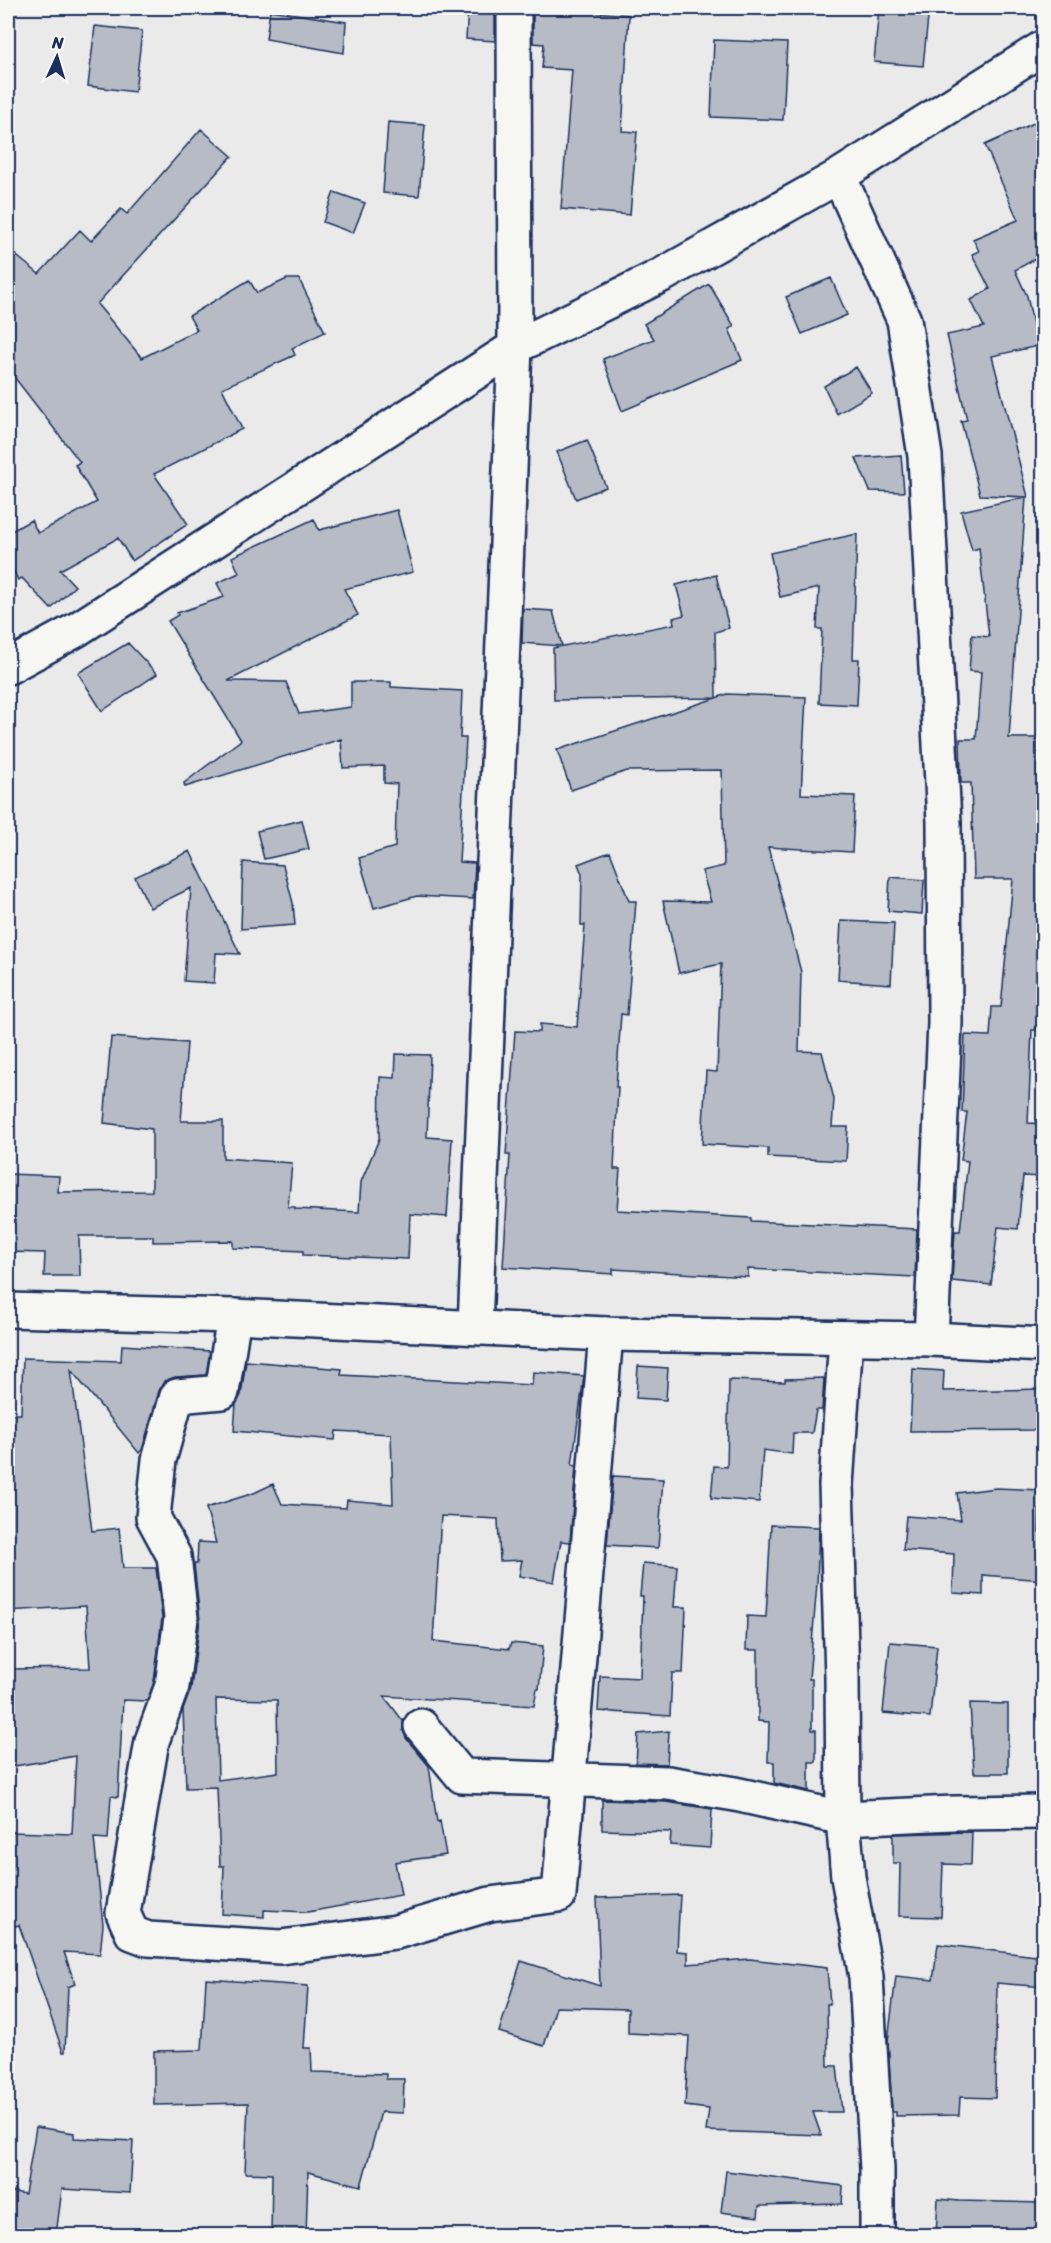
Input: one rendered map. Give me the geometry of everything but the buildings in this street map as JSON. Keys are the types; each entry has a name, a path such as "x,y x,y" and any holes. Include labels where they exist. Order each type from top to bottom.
{"street":[{"path":"475,1327 515,347 514,8"},
{"path":"8,667 76,630 515,347 664,274 839,176 1044,47"},
{"path":"839,176 903,320 925,456 944,834 945,1023 931,1339"},
{"path":"8,1310 234,1316 606,1334 931,1339 1044,1345"},
{"path":"234,1316 222,1392 177,1396 159,1460 153,1517 174,1556 182,1618 172,1686 152,1742 123,1913 132,1933 148,1939 281,1947 396,1932 490,1904 559,1894 606,1334"},
{"path":"846,1338 836,1485 842,1677 843,1818 848,1877 866,1977 877,2169 877,2235"},
{"path":"421,1726 462,1776 668,1783 735,1794 843,1818 1044,1812"}]}
